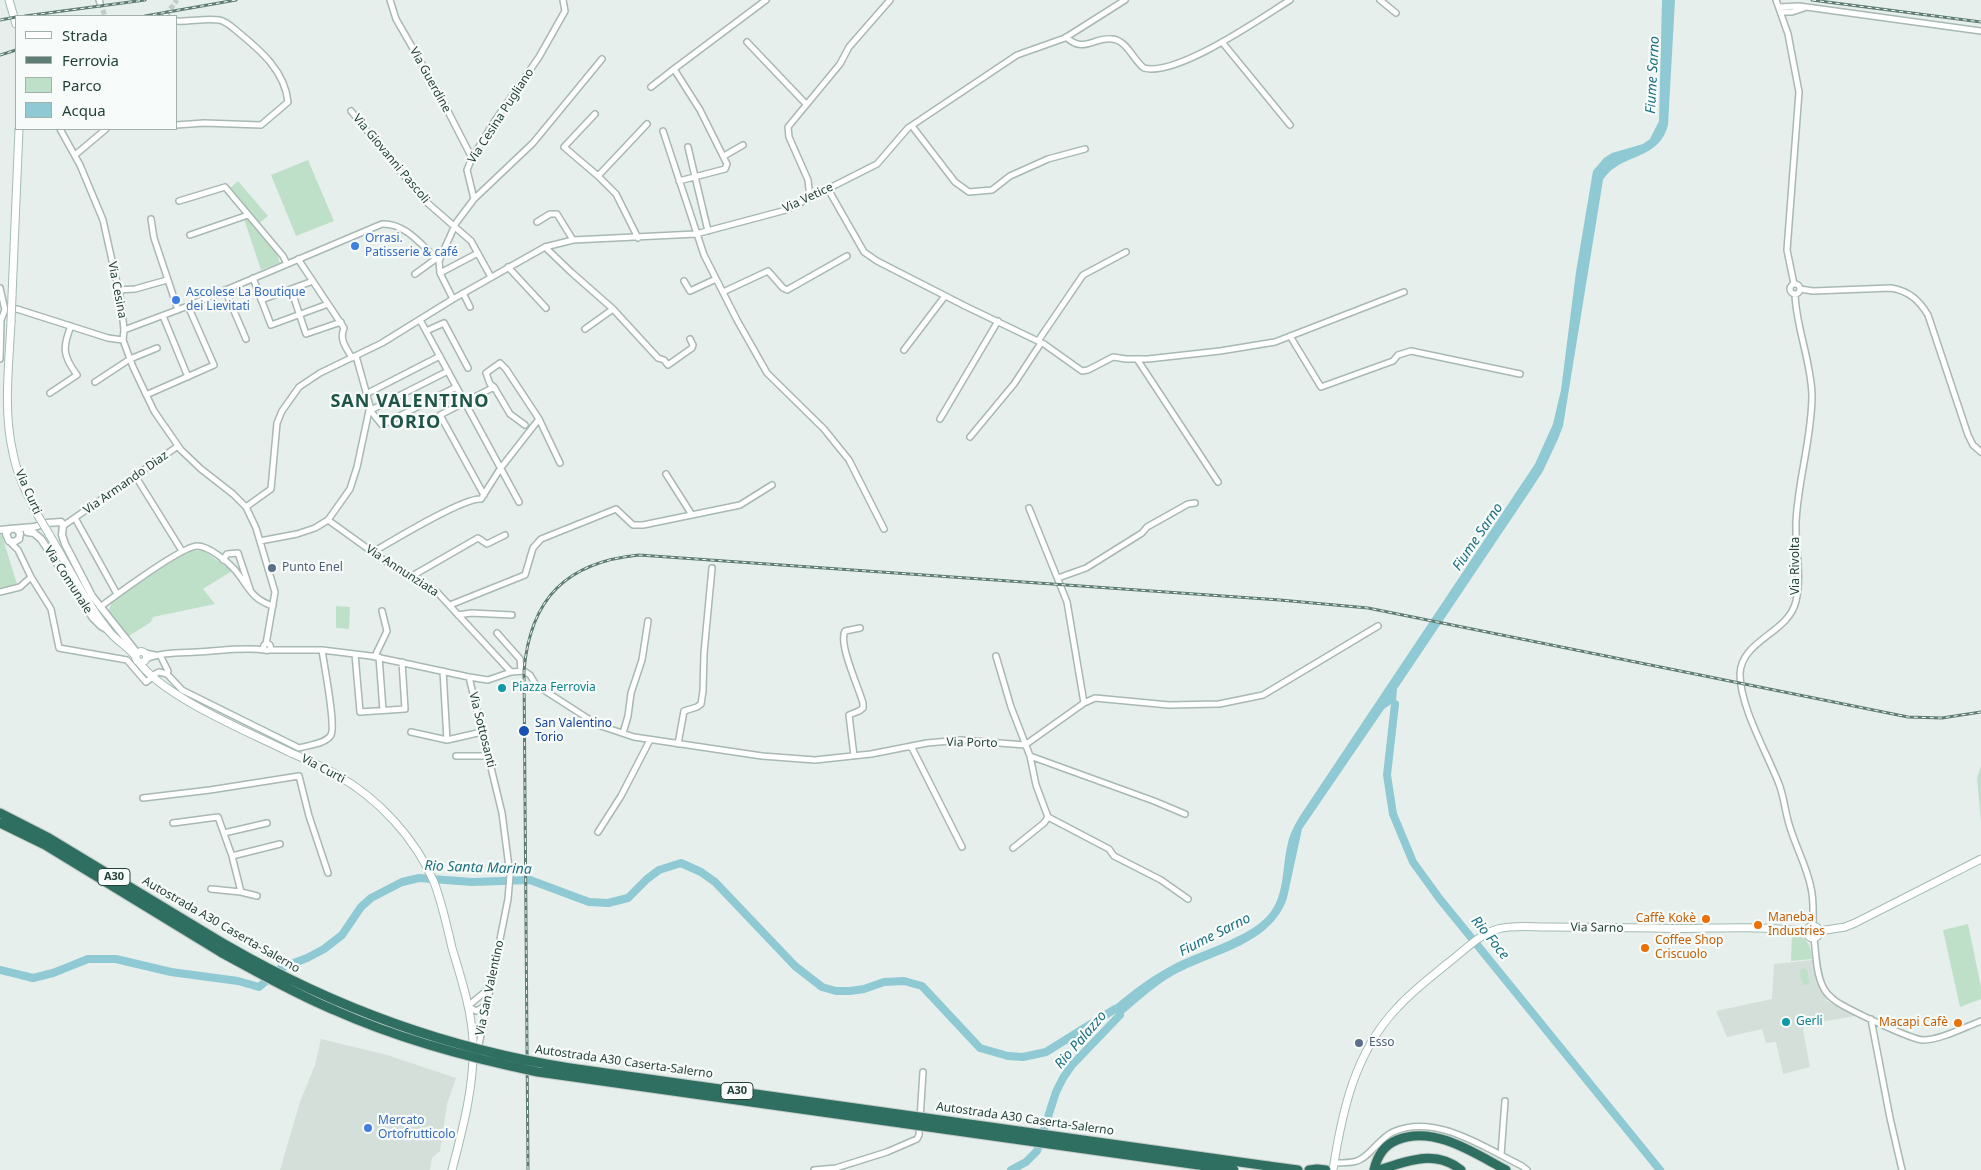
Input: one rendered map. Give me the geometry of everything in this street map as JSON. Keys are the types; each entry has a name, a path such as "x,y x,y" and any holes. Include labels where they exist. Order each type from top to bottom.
{"highway":[{"name":"Autostrada A30 Caserta-Salerno","path":"0,813 81,856 276,983 335,1011 403,1037 455,1053 538,1072 1234,1170"},
{"name":"Autostrada A30 Caserta-Salerno","path":"0,823 45,845 224,949 310,990 373,1017 511,1058 570,1068 1298,1170"},
{"path":"1374,1170 1378,1157 1386,1147 1405,1137 1420,1136 1454,1143 1506,1170"},
{"path":"1379,1170 1422,1158 1436,1158 1448,1161 1461,1170"},
{"path":"1309,1170 1326,1170"}],"main road":[{"path":"9,0 15,21"},
{"name":"Via Curti","path":"19,130 8,424 13,453 22,484 37,514 108,630 139,655 147,671 177,694 337,775 367,795 394,820 424,862 438,892"},
{"path":"1816,929 1818,935 1814,938 1809,936 1807,932 1810,927 1816,929 1845,927 1981,859"},
{"name":"Via San Valentino","path":"438,892 468,1006 473,1040 464,1124 452,1170"},
{"name":"Via Sarno","path":"1334,1167 1342,1120 1349,1094 1366,1048 1378,1030 1397,1007 1421,985 1478,939 1496,930 1510,928 1748,928 1807,932"}],"street":[{"name":"Via Guerdine","path":"390,0 396,19 438,92 472,158"},
{"name":"Via Cesina Pugliano","path":"474,199 467,170 472,158 548,42 565,11 563,0"},
{"path":"651,87 766,0"},
{"path":"810,198 808,180 789,137 788,127 840,64 849,47 890,0"},
{"name":"Via Vetice","path":"246,507 271,489 277,423 282,411 299,387 320,373 382,343 463,292 545,247 572,240 696,234 786,210 877,164 912,126 1017,55 1066,37 1125,0"},
{"path":"1066,37 1074,44 1080,45 1107,39 1116,40 1127,49 1141,66 1149,69 1176,65 1222,42 1290,0"},
{"path":"1380,0 1396,13"},
{"path":"1776,0 1785,23 1799,92 1787,250 1794,284 1800,289 1813,291 1892,288 1904,291 1916,298 1928,315 1968,435 1973,445 1981,452"},
{"path":"1780,10 1799,6 1981,31"},
{"path":"1780,10 1792,12 1805,8"},
{"path":"1785,23 1792,12"},
{"path":"178,21 220,20 228,24 258,48 275,68 286,88 288,102 261,125 178,125"},
{"path":"747,42 806,104"},
{"path":"1222,42 1290,125"},
{"path":"415,274 438,260 455,227 474,199 533,143 602,59"},
{"path":"674,69 700,110 728,164 725,169 679,182"},
{"name":"Via Giovanni Pascoli","path":"351,110 422,199 471,241 491,277"},
{"path":"595,114 564,147 616,194 638,238"},
{"path":"598,176 647,124"},
{"path":"912,126 955,182 968,192 992,190 1010,176 1048,159 1085,149"},
{"name":"Via Cesina","path":"61,130 74,155 103,220 118,290 124,330 123,340 154,411 178,446 201,469 233,494 246,507"},
{"path":"74,155 105,130"},
{"path":"663,131 696,234 722,292 767,373 782,390 824,429 849,460 884,529"},
{"path":"724,156 743,146"},
{"path":"688,147 708,231"},
{"path":"179,201 225,187 283,256 287,264"},
{"path":"828,189 864,252 877,261 945,296 1039,342 1082,371 1114,357 1137,359 1220,351 1275,342 1404,292"},
{"path":"537,222 550,214 557,214 572,240"},
{"path":"190,235 248,215"},
{"path":"150,219 167,280 178,310"},
{"path":"124,330 188,306 382,224 392,224 403,229 438,260 440,273 452,299"},
{"path":"545,247 613,309 658,358 664,360 668,365 692,348 693,345 690,339"},
{"path":"970,437 1014,384 1083,275 1126,252"},
{"path":"440,273 478,253"},
{"path":"722,292 768,271 787,290 848,256"},
{"path":"260,541 305,532 328,520 350,489 370,411 354,357 342,339 341,335 344,328 298,259"},
{"path":"508,267 546,308"},
{"path":"254,278 271,325 328,304"},
{"path":"684,281 690,291 716,279"},
{"path":"118,290 135,289 167,280"},
{"path":"262,300 313,281"},
{"path":"1794,284 1791,285 1790,290 1795,294 1800,289"},
{"path":"0,288 5,310 1,320 0,359"},
{"path":"290,289 306,334 341,322"},
{"path":"225,290 246,339"},
{"path":"463,292 470,307"},
{"name":"Via Rivolta","path":"1795,294 1795,307 1810,375 1812,395 1810,424 1796,522 1796,602 1786,620 1747,655 1742,662 1740,673 1743,693 1749,711 1780,786 1795,845 1808,875 1812,890 1816,929"},
{"path":"904,350 945,296"},
{"path":"146,394 214,365 188,306"},
{"path":"5,310 16,309 108,338 123,340"},
{"path":"585,329 613,309"},
{"path":"162,316 188,377"},
{"path":"420,320 519,502"},
{"path":"940,419 998,321"},
{"path":"426,331 444,323 468,368"},
{"path":"50,393 77,375 66,358 65,342 71,326"},
{"path":"1290,336 1321,387 1393,361 1398,355 1411,351 1520,374"},
{"path":"95,382 130,359 157,348"},
{"path":"366,394 440,356"},
{"path":"1137,359 1218,482"},
{"path":"525,425 510,414 494,387 490,384 486,373 500,363 539,419 560,463"},
{"path":"370,411 448,371"},
{"path":"370,411 382,425 456,387"},
{"path":"484,495 440,415 494,387"},
{"path":"373,552 458,506 476,498 481,499 500,469 539,419"},
{"name":"Via Armando Diaz","path":"61,524 74,518 136,477 178,446"},
{"path":"666,474 692,515"},
{"path":"136,477 182,551"},
{"path":"450,605 525,575 533,548 541,539 616,508 633,525 638,526 740,505 772,485"},
{"path":"1058,578 1086,568 1142,533 1147,527 1190,503 1195,503"},
{"path":"246,507 260,541 274,585 274,606 267,647"},
{"path":"1029,508 1069,610 1084,703"},
{"path":"74,518 117,594"},
{"name":"Via Annunziata","path":"328,520 373,552 437,592 511,672"},
{"path":"0,530 34,527 50,522 58,527 61,524"},
{"name":"Via Curti","path":"61,524 65,544 92,596 139,655"},
{"path":"13,539 34,527"},
{"path":"13,529 20,534 13,539"},
{"path":"13,529 6,533 13,539 31,577 51,609 59,648 104,657 122,658 127,660 146,682 150,678"},
{"path":"0,530 13,539"},
{"name":"Via Comunale","path":"27,532 34,533 41,539 93,618 108,630"},
{"path":"412,576 478,538 486,544 505,535"},
{"path":"100,607 182,551 198,546 205,547 234,569 259,601 274,606"},
{"path":"223,560 227,554 238,553 251,592"},
{"path":"678,744 684,711 697,707 702,699 704,653 712,568"},
{"path":"0,592 20,587 31,577"},
{"path":"382,611 387,631 377,657 383,710"},
{"path":"458,615 471,613 512,614"},
{"path":"623,734 631,694 642,660 648,621"},
{"path":"1025,745 1084,703 1095,698 1169,705 1218,704 1263,695 1378,626"},
{"path":"854,756 849,715 860,711 863,708 863,703 845,650 843,637 846,631 860,628"},
{"name":"Via Porto","path":"497,633 520,659 523,671 530,674 536,685 561,703 598,725 623,734 650,740 762,756 815,760 961,740 1025,745"},
{"name":"Via Sottosanti","path":"139,655 267,647 277,650 322,650 377,657 469,677 502,813 510,886"},
{"path":"155,674 159,672 167,674 182,690 299,748 323,741 331,734 330,703 322,650"},
{"path":"354,654 360,712 406,709 402,662"},
{"path":"158,655 168,668 167,674"},
{"path":"996,656 1011,707 1030,756 1036,785 1048,817 1109,849 1114,856 1161,880 1188,899"},
{"path":"443,671 447,740"},
{"path":"469,677 488,680 511,672 523,671"},
{"path":"411,732 447,740 482,732"},
{"path":"598,832 621,796 650,740"},
{"path":"911,746 962,848"},
{"path":"456,756 488,756"},
{"path":"1030,756 1154,800 1185,814"},
{"path":"143,798 299,776 309,816 328,873"},
{"path":"173,823 218,817 232,856 241,892"},
{"path":"1013,848 1044,823 1048,817"},
{"path":"224,833 266,823"},
{"path":"232,856 280,844"},
{"name":"Via San Valentino","path":"469,1089 510,886"},
{"path":"211,889 241,892 257,896"},
{"path":"1814,938 1820,976 1826,991 1832,999 1871,1019 1916,1039 1924,1040 1938,1037 1981,1021"},
{"path":"486,992 468,1006 476,1011 487,1005"},
{"path":"1871,1019 1902,1170"},
{"path":"814,1170 836,1168 887,1152 917,1139 919,1135 923,1072"},
{"path":"1501,1156 1505,1101"},
{"path":"1334,1167 1356,1162 1383,1138 1393,1132 1418,1127 1450,1131 1527,1170"}],"shaded area":[{"name":"Gerli","path":"1813,960 1816,974 1827,1001 1855,1016 1804,1026 1803,1030 1810,1067 1783,1074 1776,1042 1766,1043 1762,1029 1727,1037 1716,1011 1772,999 1774,964"},
{"name":"Mercato Ortofrutticolo","path":"321,1039 387,1055 456,1078 447,1104 440,1151 432,1158 430,1170 280,1170 300,1102 315,1065"}],"green space":[{"path":"308,160 334,221 296,236 271,175"},
{"path":"238,181 268,216 258,224 229,189"},
{"path":"249,217 276,251 280,263 261,270 244,219"},
{"path":"0,535 2,536 17,584 0,589"},
{"path":"190,550 204,551 232,571 203,589 215,604 153,617 151,622 129,636 108,612 113,600"},
{"path":"336,606 350,607 349,629 336,628"},
{"path":"1981,766 1981,822 1977,778"},
{"path":"1968,924 1981,987 1981,999 1960,1007 1943,930"},
{"path":"1792,933 1805,939 1811,949 1812,959 1791,961"},
{"path":"1803,968 1808,972 1809,976 1809,983 1806,985 1804,985 1800,977"}],"water":[{"name":"Fiume Sarno","path":"1662,0 1675,0 1668,125 1663,137 1656,145 1619,165 1603,180 1563,426 1543,471 1397,689 1395,712 1391,704 1384,709 1302,829 1287,898 1279,914 1268,927 1254,938 1172,976 1114,1021 1112,1020 1117,1013 1114,1010 1107,1012 1144,982 1181,961 1250,930 1270,913 1281,889 1289,839 1300,816 1535,464 1553,424 1561,390 1576,272 1593,171 1604,158 1612,153 1643,144 1650,139 1659,121"}],"waterway":[{"name":"Rio Foce","path":"1395,704 1387,775 1393,814 1413,862 1439,898 1660,1170"},
{"name":"Rio Santa Marina","path":"0,970 33,978 53,973 88,959 116,959 171,972 238,981 259,987 281,968 324,949 342,935 361,907 371,898 402,882 419,878 472,882 530,880 589,902 608,903 628,898 659,870 681,863 701,872 715,882 795,966 822,987 836,991 850,991 864,989 884,982 904,981 922,986 980,1048 1008,1056 1023,1057 1046,1052 1115,1009"},
{"name":"Rio Palazzo","path":"1011,1170 1026,1162 1037,1151 1056,1092 1072,1065 1120,1015"}],"tunnel":[{"path":"166,15 177,0"},
{"path":"100,3 105,15"}],"railway":[{"path":"32,15 145,0"},
{"path":"151,15 236,0"},
{"path":"1812,0 1981,22"},
{"path":"0,20 15,17"},
{"path":"0,55 15,50"},
{"path":"528,1170 524,671 534,623 544,604 557,588 573,576 592,566 614,559 639,555 1280,600 1368,608 1908,717 1942,718 1981,712"}],"place":[{"name":"Orrasi. Patisserie & café","path":"355,246"},
{"name":"Ascolese La Boutique dei Lievitati","path":"176,300"},
{"name":"Punto Enel","path":"272,568"},
{"name":"Piazza Ferrovia","path":"502,688"},
{"name":"San Valentino Torio","path":"524,731"},
{"name":"Caffè Kokè","path":"1706,919"},
{"name":"Maneba Industries","path":"1758,925"},
{"name":"Coffee Shop Criscuolo","path":"1645,948"},
{"name":"Gerli","path":"1786,1022"},
{"name":"Macapi Cafè","path":"1958,1023"},
{"name":"Esso","path":"1359,1043"},
{"name":"Mercato Ortofrutticolo","path":"368,1128"}],"district":[{"name":"SAN VALENTINO TORIO","path":"410,412"}]}
